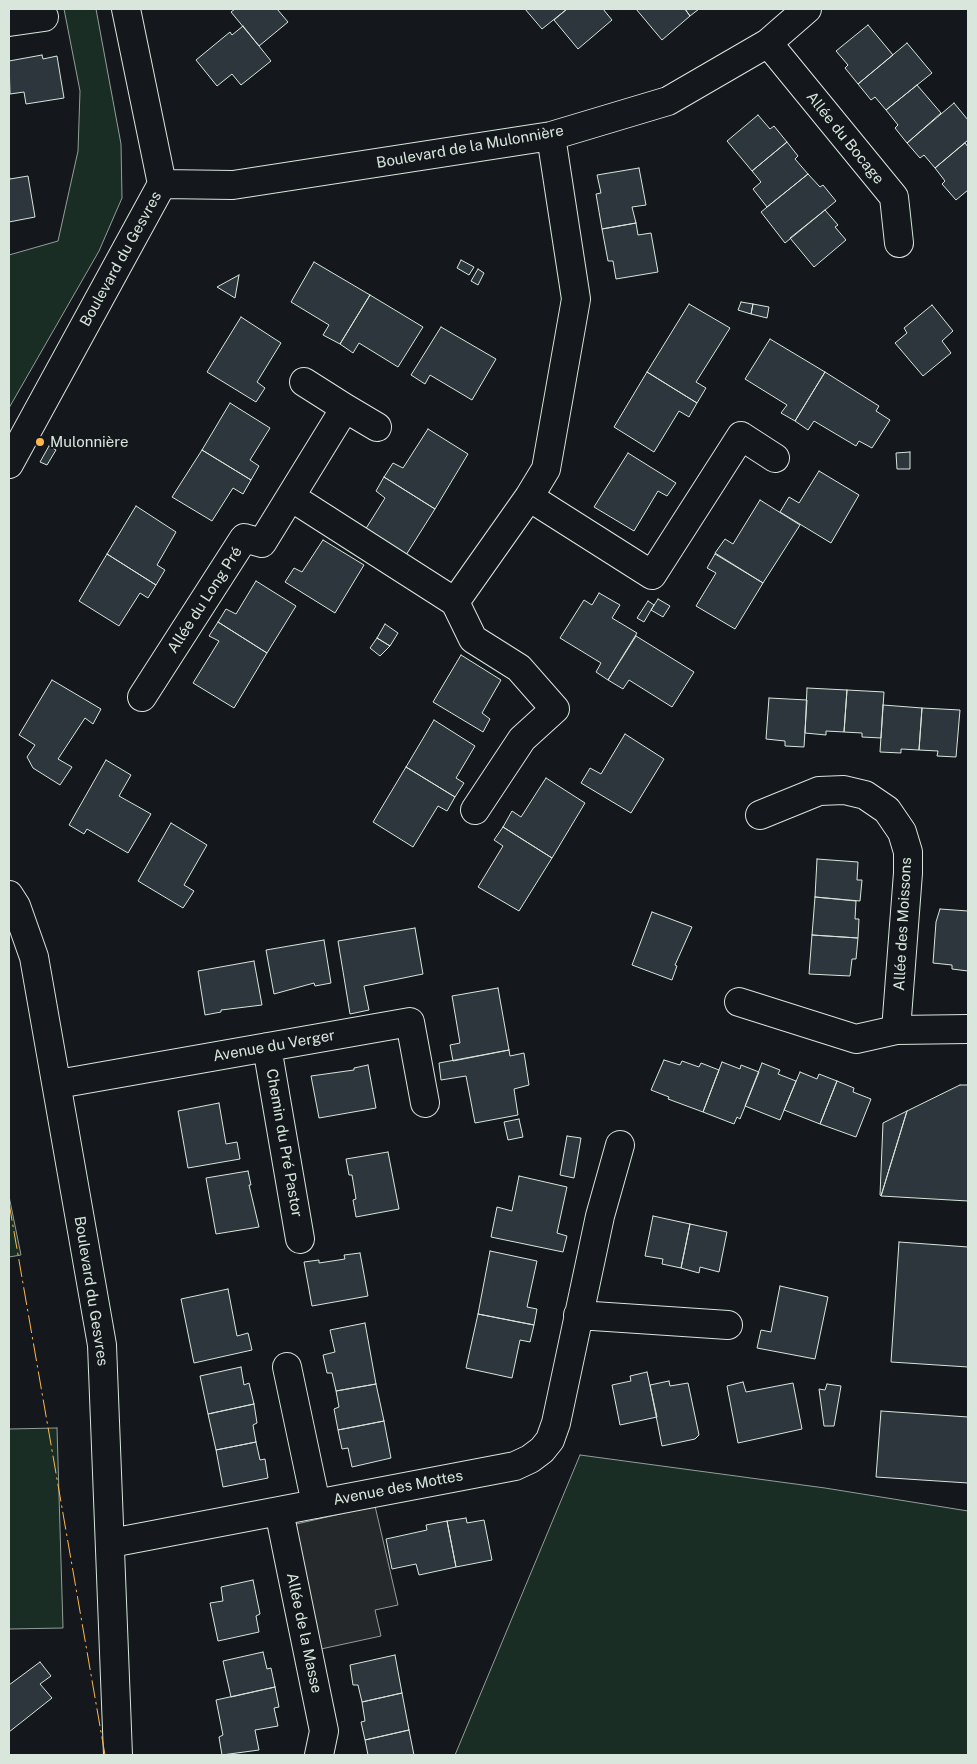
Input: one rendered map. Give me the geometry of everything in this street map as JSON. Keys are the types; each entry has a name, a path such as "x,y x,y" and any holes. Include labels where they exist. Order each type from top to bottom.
{"street":[{"name":"Boulevard de la Mulonnière","path":"162,184 233,185 550,136 668,101 768,43 807,9"},
{"name":"Boulevard du Gesvres","path":"9,464 162,184 128,10"},
{"path":"9,22 44,17"},
{"name":"Allée du Bocage","path":"768,43 894,197 899,243"},
{"path":"455,602 529,497 546,469 576,299 550,136"},
{"path":"304,382 377,427"},
{"name":"Allée du Long Pré","path":"142,696 244,538 262,543 345,408"},
{"path":"529,497 652,575 741,436 775,458"},
{"path":"291,497 455,602 473,640 519,668 555,709 522,739 474,810"},
{"name":"Allée des Moissons","path":"760,815 819,791 844,790 865,795 887,810 902,832 908,852 908,873 896,1030"},
{"name":"Boulevard du Gesvres","path":"9,895 16,906 34,956 58,1084 102,1345 118,1755"},
{"path":"739,1002 856,1039 896,1030 968,1029"},
{"name":"Avenue du Verger","path":"58,1084 410,1022 425,1103"},
{"name":"Chemin du Pré Pastor","path":"267,1048 300,1239"},
{"name":"Avenue des Mottes","path":"111,1543 515,1466 530,1459 550,1440 556,1422 600,1216 620,1146"},
{"path":"578,1315 728,1325"},
{"path":"287,1367 316,1504"},
{"name":"Allée de la Masse","path":"279,1511 324,1731 319,1755"}],"green space":[{"path":"64,9 96,9 121,144 122,198 99,251 9,408 9,255 58,241 78,151 80,91"},
{"path":"9,1196 21,1255 9,1257"},
{"path":"57,1428 63,1628 9,1629 9,1429"},
{"path":"580,1455 825,1488 968,1511 968,1755 455,1755"}],"shaded area":[{"path":"375,1506 398,1605 375,1610 381,1636 321,1649 292,1525"}],"building":[{"path":"235,9 277,9 288,22 259,46 231,12"},
{"path":"525,9 567,9 542,29"},
{"path":"567,9 603,9 612,20 578,49 554,20"},
{"path":"636,9 685,9 690,16 662,40"},
{"path":"685,9 699,9 690,16"},
{"path":"868,25 893,55 858,84 845,68 848,65 836,51"},
{"path":"243,26 271,61 241,85 232,74 217,86 196,60 230,32 232,35"},
{"path":"907,43 932,73 886,110 875,97 871,100 858,84"},
{"path":"42,55 43,59 57,56 64,98 26,104 24,92 10,94 9,61"},
{"path":"917,85 941,113 907,143 895,128 898,125 886,110"},
{"path":"954,103 968,120 968,140 935,168 924,155 920,158 907,143"},
{"path":"758,115 770,129 774,126 787,142 752,171 727,141"},
{"path":"787,142 798,156 795,159 808,174 767,207 753,189 761,182 752,171"},
{"path":"965,143 968,147 968,190 956,200 942,184 945,181 935,168"},
{"path":"639,168 646,205 632,207 636,223 602,229 596,194 601,193 597,175"},
{"path":"808,174 820,187 823,185 836,201 785,243 761,212"},
{"path":"9,175 10,179 28,176 35,217 9,222"},
{"path":"825,210 838,225 835,227 846,240 814,267 790,238"},
{"path":"636,223 638,235 651,233 658,272 616,279 613,261 608,261 602,229"},
{"path":"461,260 474,267 469,275 457,268"},
{"path":"314,262 370,295 340,344 323,335 329,325 291,302"},
{"path":"478,269 484,273 478,285 471,281"},
{"path":"239,275 235,298 217,287"},
{"path":"370,295 423,327 398,367 359,343 353,353 340,344"},
{"path":"741,302 753,304 751,314 738,310"},
{"path":"689,304 730,328 696,382 706,388 697,403 647,372"},
{"path":"753,304 769,307 767,318 751,314"},
{"path":"932,305 953,331 942,341 951,353 923,376 895,343 907,333 904,328"},
{"path":"241,317 281,343 257,382 265,388 256,402 207,372"},
{"path":"441,327 496,359 472,400 430,375 425,384 411,375"},
{"path":"770,339 825,372 795,421 781,413 787,405 745,379"},
{"path":"647,372 697,403 689,417 679,411 654,452 614,427"},
{"path":"825,372 879,406 876,411 890,420 872,448 859,441 856,446 814,421 808,430 795,421"},
{"path":"230,403 270,428 250,460 259,466 251,480 202,450"},
{"path":"428,429 468,454 435,509 384,477 393,463 403,468"},
{"path":"49,446 56,450 47,465 40,462"},
{"path":"202,450 251,480 243,494 233,488 212,521 172,497"},
{"path":"910,452 910,469 897,469 896,453"},
{"path":"628,453 676,483 667,496 658,491 634,531 594,507"},
{"path":"819,471 859,495 831,543 780,512 789,497 799,503"},
{"path":"384,477 435,509 406,555 365,530 385,498 376,491"},
{"path":"760,500 800,525 763,583 715,553 725,539 733,544"},
{"path":"136,506 176,532 157,565 165,570 156,585 107,554"},
{"path":"323,540 364,565 335,613 285,582 294,568 302,572"},
{"path":"107,554 156,585 148,598 140,593 119,626 79,601"},
{"path":"715,554 763,583 735,629 696,606 716,573 707,568"},
{"path":"256,581 296,606 267,653 218,622 226,609 236,614"},
{"path":"599,593 620,605 612,618 637,633 608,680 596,672 601,663 560,638 584,600 592,605"},
{"path":"658,599 670,606 663,617 651,610"},
{"path":"648,601 654,605 644,622 637,618"},
{"path":"218,622 267,653 234,708 193,683 219,641 209,636"},
{"path":"385,624 398,633 390,646 377,638"},
{"path":"636,636 694,672 672,707 629,680 623,689 608,680"},
{"path":"377,638 390,646 380,656 370,648"},
{"path":"461,655 501,680 482,713 490,719 483,732 433,702"},
{"path":"52,680 101,709 93,724 85,718 58,759 72,767 60,785 33,768 27,757 35,745 19,735"},
{"path":"807,688 847,690 844,732 826,731 826,735 805,733"},
{"path":"847,690 884,692 881,738 862,737 862,733 844,732"},
{"path":"769,698 807,700 804,747 785,746 785,741 766,739"},
{"path":"883,705 922,708 919,750 901,749 901,753 880,752"},
{"path":"922,708 960,710 956,757 937,756 938,751 919,750"},
{"path":"434,720 475,746 456,778 464,783 455,797 406,767"},
{"path":"625,734 664,759 631,813 581,783 590,768 601,774"},
{"path":"106,760 131,775 119,796 151,814 128,853 87,829 84,834 69,825"},
{"path":"406,767 455,797 447,811 438,806 413,847 373,822"},
{"path":"546,778 585,803 552,858 503,827 512,811 521,817"},
{"path":"171,823 207,845 184,885 194,891 183,908 138,881"},
{"path":"503,827 552,858 519,911 478,887 503,846 494,840"},
{"path":"817,859 858,862 857,880 862,880 860,901 815,897"},
{"path":"815,897 856,901 855,919 859,919 858,938 812,935"},
{"path":"940,909 968,911 968,971 952,969 952,965 933,963 936,922"},
{"path":"652,912 692,927 675,965 677,966 672,980 632,965"},
{"path":"415,928 423,974 364,986 369,1010 350,1014 338,941"},
{"path":"812,935 858,938 856,959 852,959 850,976 809,974"},
{"path":"324,940 331,983 315,986 314,983 274,994 266,950"},
{"path":"254,961 262,1005 221,1010 221,1012 205,1015 198,971"},
{"path":"498,988 509,1050 453,1061 450,1045 460,1043 452,996"},
{"path":"509,1050 510,1056 524,1053 529,1085 514,1089 518,1115 475,1123 466,1076 441,1080 439,1063"},
{"path":"664,1060 680,1065 682,1061 699,1067 701,1063 719,1070 703,1112 668,1099 669,1097 651,1090"},
{"path":"722,1062 740,1069 741,1065 759,1072 740,1119 737,1117 734,1124 703,1112"},
{"path":"762,1063 780,1070 778,1074 796,1081 780,1120 745,1106"},
{"path":"368,1065 376,1108 319,1118 311,1076 354,1070 354,1068"},
{"path":"800,1072 817,1079 819,1074 837,1081 820,1124 784,1110"},
{"path":"837,1081 854,1088 853,1092 871,1099 856,1137 820,1124"},
{"path":"960,1085 968,1085 968,1201 881,1196 907,1111"},
{"path":"219,1103 226,1144 237,1142 240,1159 188,1168 178,1111"},
{"path":"907,1111 881,1196 883,1123"},
{"path":"519,1119 523,1137 508,1140 504,1122"},
{"path":"567,1136 581,1138 574,1178 560,1175"},
{"path":"388,1152 399,1209 356,1217 353,1200 356,1199 352,1175 349,1175 346,1159"},
{"path":"248,1171 251,1185 249,1185 259,1227 216,1234 206,1178"},
{"path":"519,1176 567,1187 557,1233 567,1236 563,1252 491,1237 497,1207 512,1211"},
{"path":"653,1216 690,1224 681,1268 662,1264 663,1259 645,1256"},
{"path":"690,1224 727,1232 719,1272 700,1267 699,1273 681,1268"},
{"path":"899,1242 968,1247 968,1367 891,1362"},
{"path":"490,1251 537,1261 527,1307 537,1309 534,1325 478,1314"},
{"path":"360,1253 368,1296 312,1306 304,1262 319,1260 319,1263 345,1259 344,1255"},
{"path":"780,1286 828,1297 815,1359 757,1348 761,1330 771,1332"},
{"path":"228,1289 237,1336 248,1333 252,1350 194,1363 181,1299"},
{"path":"478,1314 534,1325 530,1342 520,1340 512,1378 466,1368"},
{"path":"365,1323 376,1384 336,1391 332,1373 327,1373 323,1355 335,1352 330,1330"},
{"path":"241,1367 244,1385 249,1383 254,1404 208,1414 200,1376"},
{"path":"647,1372 657,1417 620,1425 612,1385 631,1381 630,1376"},
{"path":"669,1381 670,1386 688,1383 699,1435 695,1439 662,1446 650,1385"},
{"path":"743,1382 746,1392 793,1383 802,1429 738,1443 727,1386"},
{"path":"376,1384 384,1421 338,1430 334,1409 339,1407 336,1391"},
{"path":"827,1384 841,1386 834,1426 824,1426 819,1389 825,1390"},
{"path":"254,1404 257,1423 253,1425 256,1442 216,1450 208,1414"},
{"path":"881,1411 968,1417 968,1483 876,1477"},
{"path":"384,1421 391,1458 352,1467 348,1448 342,1449 338,1430"},
{"path":"256,1442 260,1460 265,1459 268,1478 223,1487 216,1450"},
{"path":"466,1518 467,1523 484,1520 492,1560 456,1567 447,1521"},
{"path":"447,1521 456,1567 419,1575 416,1564 392,1569 386,1539 427,1530 426,1525"},
{"path":"253,1580 260,1614 256,1616 259,1632 218,1641 210,1603 223,1601 221,1587"},
{"path":"263,1652 267,1669 271,1668 275,1687 231,1697 223,1661"},
{"path":"395,1655 402,1693 362,1702 358,1685 353,1685 350,1665"},
{"path":"40,1662 51,1676 40,1684 52,1698 9,1732 9,1685"},
{"path":"275,1687 279,1707 274,1708 278,1726 255,1730 259,1750 222,1755 219,1737 223,1735 216,1700"},
{"path":"402,1693 409,1730 365,1740 361,1722 365,1721 362,1702"},
{"path":"409,1730 414,1755 368,1755 365,1740"}],"power":[{"path":"9,1203 105,1755"}],"place":[{"name":"Mulonnière","path":"40,442"}]}
